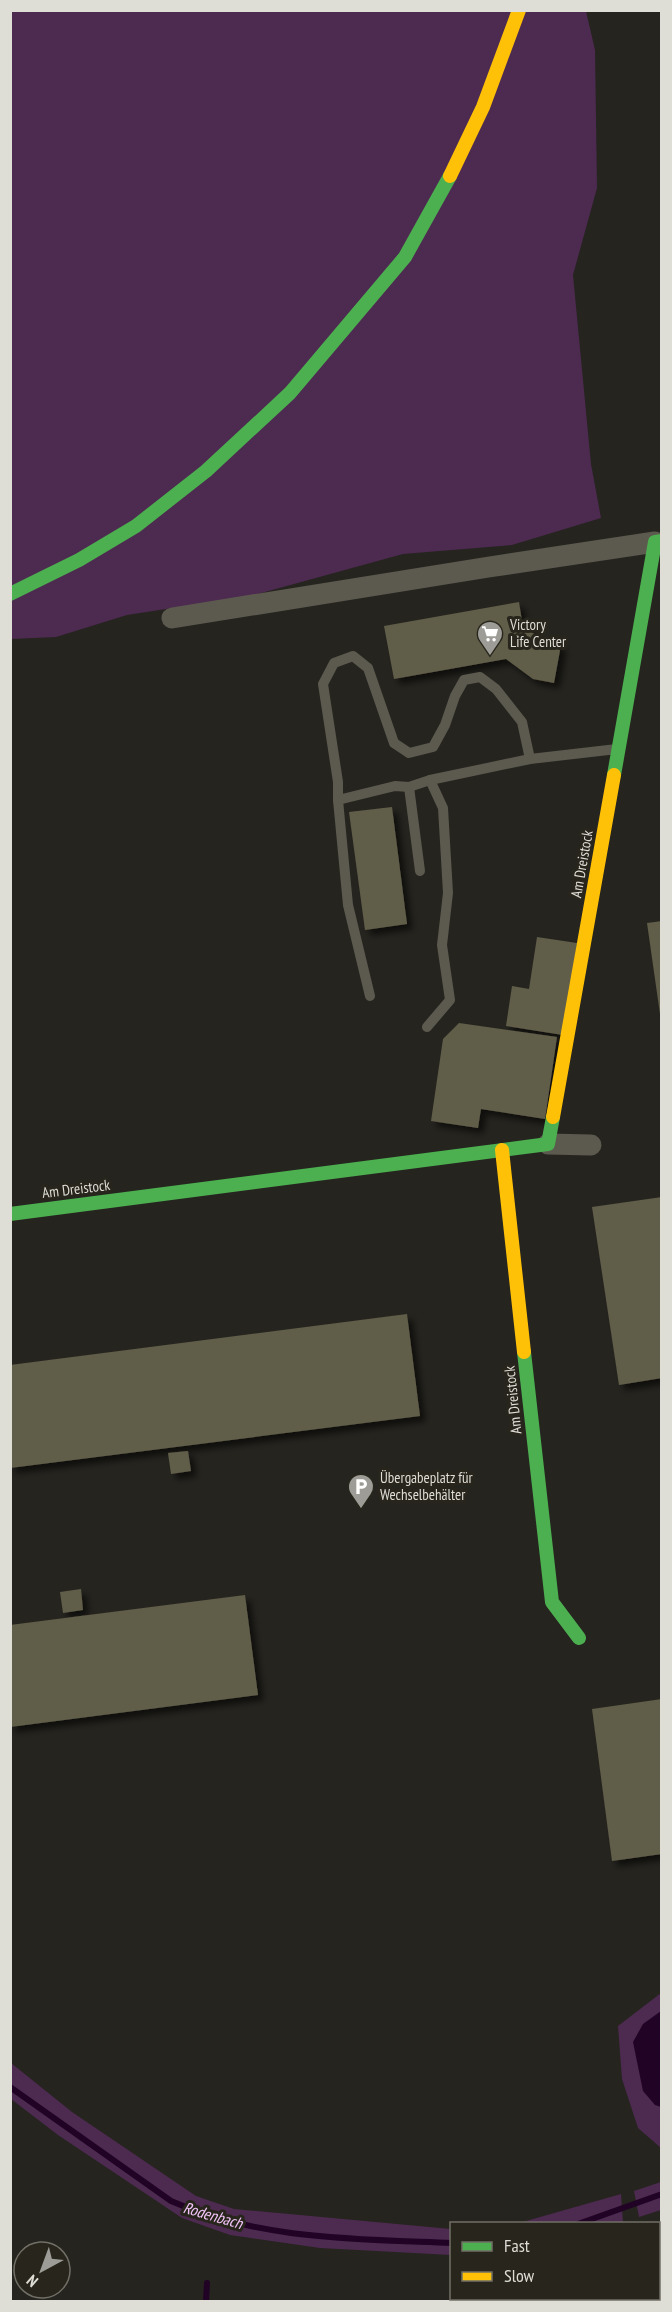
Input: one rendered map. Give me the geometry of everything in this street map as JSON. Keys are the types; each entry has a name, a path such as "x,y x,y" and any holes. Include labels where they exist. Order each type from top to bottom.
{"street":[{"path":"10,594 79,560 136,526 206,471 290,393 341,335 405,257 439,198 483,107 519,10"},
{"path":"172,618 477,568 658,542"},
{"name":"Am Dreistock","path":"10,1214 549,1144 658,542"},
{"path":"549,1144 591,1145"},
{"name":"Am Dreistock","path":"502,1150 552,1602 579,1638"}],"lane":[{"path":"370,996 348,905 338,782 323,684 334,663 353,656 368,668 394,743 409,753 433,747 464,680 480,677 496,689 522,722 531,759"},
{"path":"338,800 394,786 409,787 430,780 531,759 620,749"},
{"path":"428,1027 450,1000 442,945 448,893 443,808 430,780"},
{"path":"409,787 420,871"}],"shaded area":[{"path":"11,11 586,11 595,50 597,188 573,275 591,464 601,518 512,545 403,554 250,596 127,615 56,637 11,639"},
{"path":"661,1993 661,2148 638,2128 622,2079 618,2026"},
{"path":"661,2011 661,2107 655,2105 643,2091 633,2042 643,2024"},
{"path":"11,2063 72,2112 196,2196 234,2209 450,2229 450,2255 320,2248 230,2235 182,2218 58,2135 11,2099"},
{"path":"661,2182 661,2210 639,2217 634,2191"},
{"path":"621,2194 623,2222 523,2222"}],"building":[{"path":"519,602 522,621 535,635 561,645 554,683 533,679 506,659 394,679 384,626"},
{"path":"392,807 407,924 365,930 349,812"},
{"path":"662,921 662,1014 660,1014 647,923"},
{"path":"537,937 577,943 563,1035 506,1026 512,986 529,989"},
{"path":"459,1023 557,1037 545,1119 481,1109 478,1128 431,1121 443,1039"},
{"path":"662,1197 662,1378 619,1385 592,1207"},
{"path":"407,1314 420,1416 10,1468 10,1365"},
{"path":"188,1451 191,1471 171,1474 168,1453"},
{"path":"81,1589 83,1610 63,1613 60,1592"},
{"path":"245,1595 258,1695 10,1727 10,1625"},
{"path":"662,1699 662,1854 612,1861 592,1709"}],"waterway":[{"name":"Rodenbach","path":"10,2087 171,2201 204,2214 238,2223 309,2235 450,2243"},
{"name":"Rodenbach","path":"584,2222 662,2194"},
{"path":"206,2302 207,2283"}],"traffic: fast":[{"path":"10,594 79,560 136,526 206,471 290,393 405,257 450,176"},
{"path":"614,775 655,542 662,541"},
{"path":"10,1214 548,1144 553,1117"},
{"path":"524,1352 552,1602 579,1638"}],"traffic: slow":[{"path":"450,176 483,107 519,10"},
{"path":"553,1117 614,775"},
{"path":"502,1150 524,1352"}],"place":[{"name":"Victory Life Center","path":"490,657"},
{"name":"Übergabeplatz für Wechselbehälter","path":"361,1510"}]}
